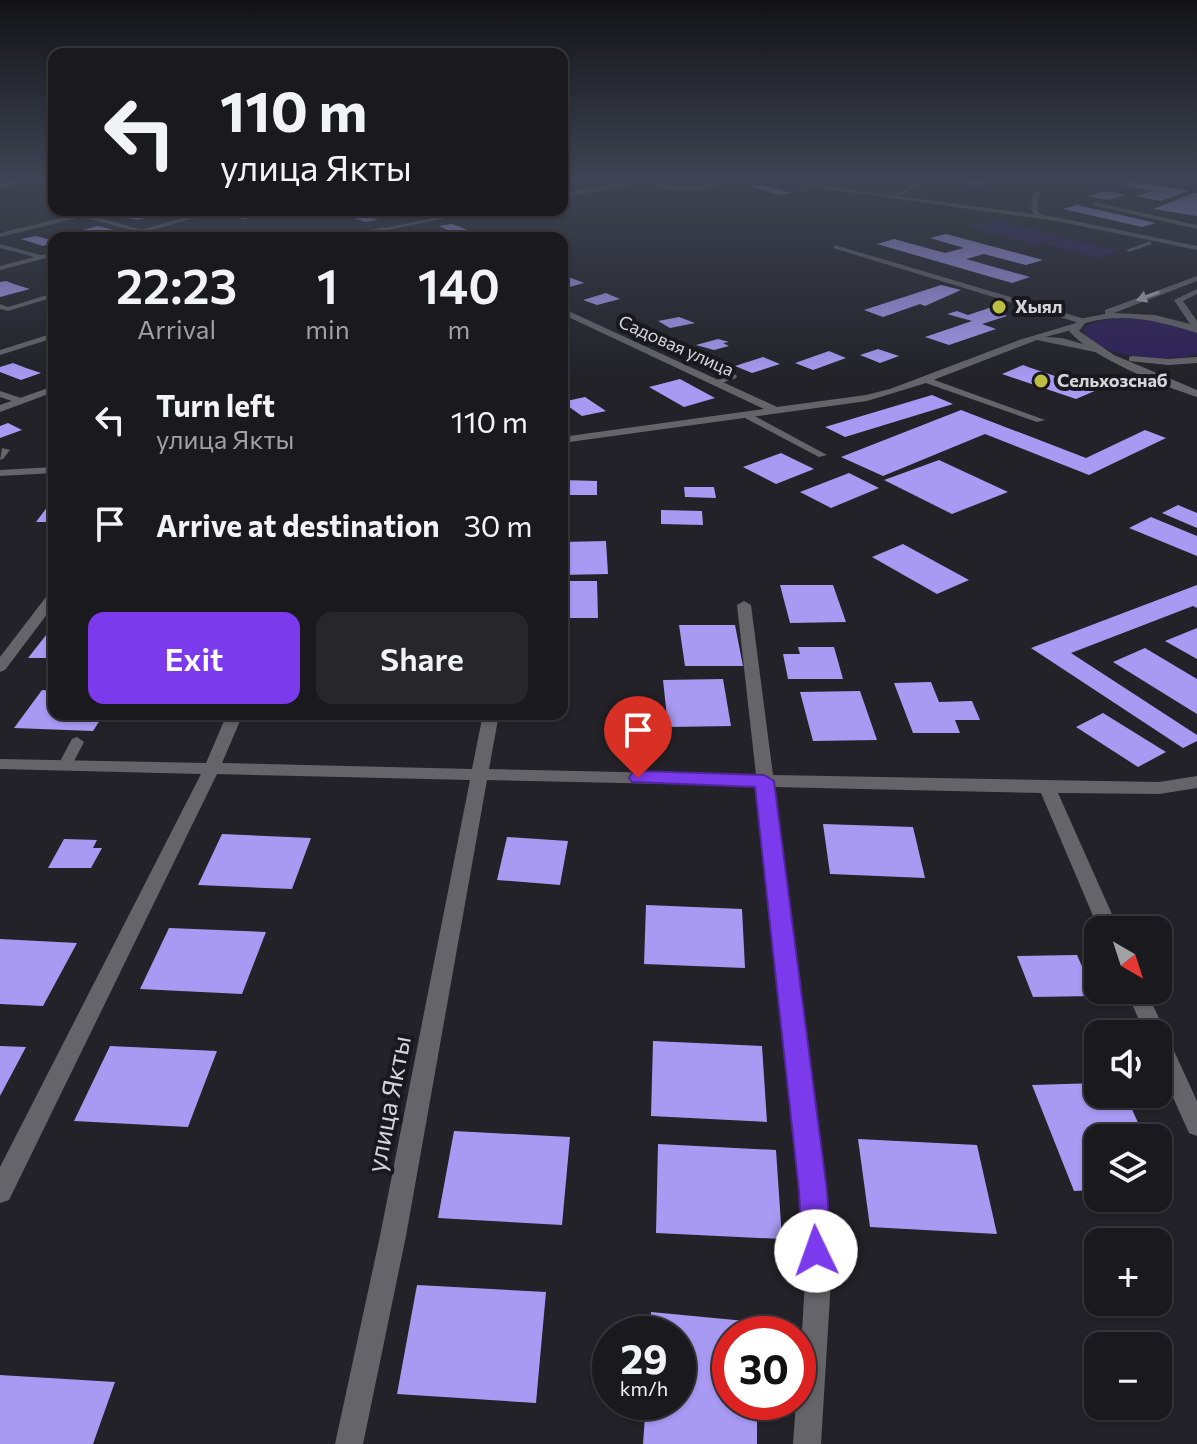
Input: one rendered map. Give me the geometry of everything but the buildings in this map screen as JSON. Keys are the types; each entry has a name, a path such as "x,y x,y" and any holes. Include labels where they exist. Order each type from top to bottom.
{"street":[{"path":"1164,245 1197,251"},
{"path":"1174,245 1197,251"},
{"path":"0,268 48,256"},
{"path":"568,439 867,398 926,380 1197,278"},
{"path":"1099,317 1147,317 1196,329 1194,320 1178,300 1197,291"},
{"name":"Садовая улица","path":"568,314 776,411"},
{"path":"1079,324 1077,337 1197,394"},
{"path":"1023,342 1062,341 1145,361 1197,360"},
{"path":"0,409 48,391"},
{"path":"0,473 48,470"},
{"path":"0,667 48,604"},
{"path":"744,605 813,1191 818,1280 807,1444"},
{"path":"0,1192 212,768 232,720"},
{"name":"улица Якты","path":"349,1444 396,1221 490,720"},
{"path":"0,764 1047,787 1159,788 1197,782"},
{"path":"1047,787 1103,916"},
{"path":"1172,1070 1197,1126"}],"lane":[{"path":"1129,250 1143,245"},
{"path":"0,246 42,257"},
{"path":"835,247 1079,324"},
{"path":"3,309 48,297"},
{"path":"0,353 48,337"},
{"path":"716,382 733,376"},
{"path":"926,380 1040,420"},
{"path":"0,394 21,401"},
{"path":"746,415 822,455"},
{"path":"65,765 77,742"}],"shaded area":[{"path":"1049,245 1096,245 1119,251 1099,258"},
{"path":"1114,318 1157,321 1188,329 1197,334 1197,354 1153,358 1117,353 1090,340 1083,330 1087,325"}],"place":[{"name":"Хыял","path":"999,307"},
{"name":"Сельхозснаб","path":"1041,381"}],"route":[{"path":"638,778 764,781 813,1191 816,1251"}]}
